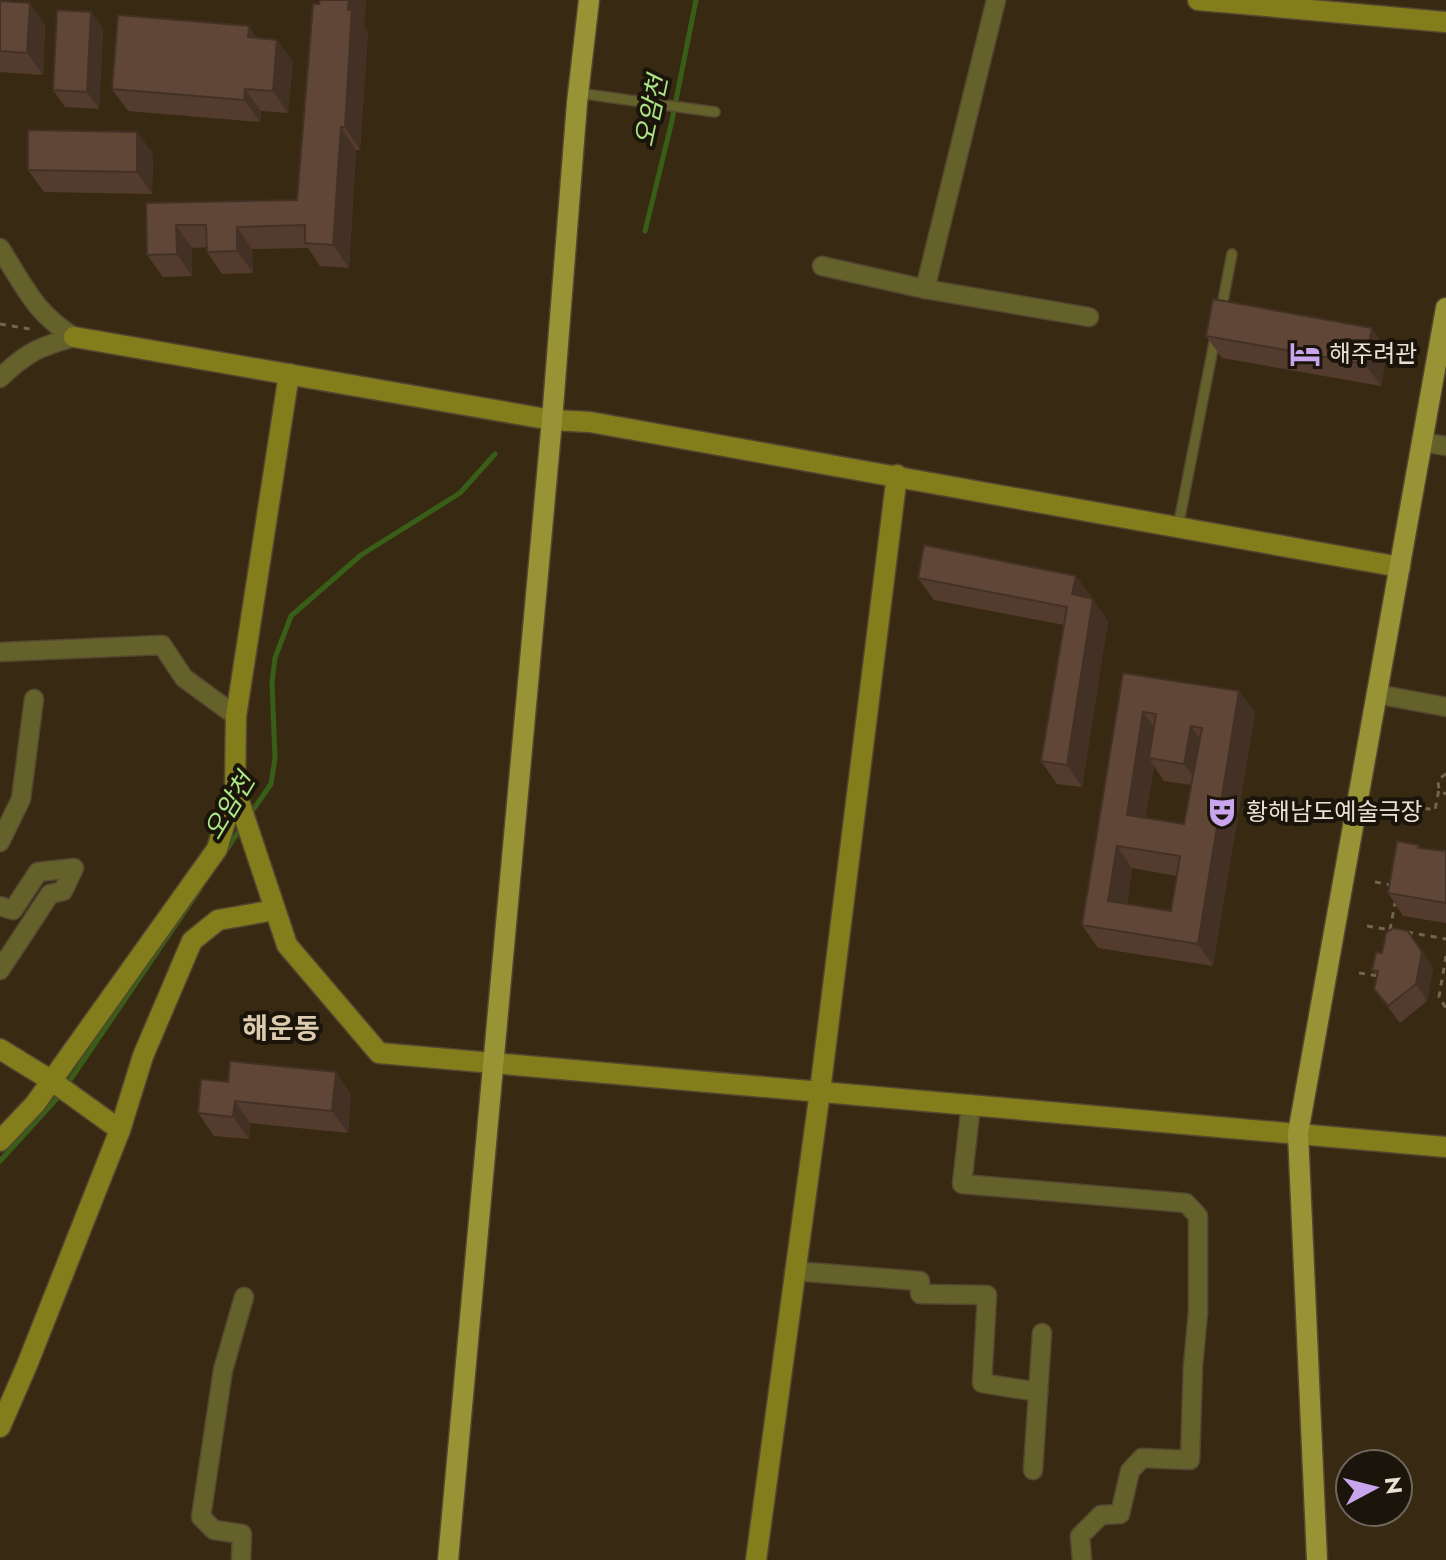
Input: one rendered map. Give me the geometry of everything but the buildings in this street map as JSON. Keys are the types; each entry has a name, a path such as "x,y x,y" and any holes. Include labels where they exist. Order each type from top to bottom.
{"main road":[{"path":"448,1560 552,420 578,93 589,0"},
{"path":"1317,1560 1298,1133 1446,308"}],"street":[{"path":"925,289 996,0"},
{"path":"1198,0 1446,22"},
{"path":"0,248 39,311 74,337 552,420 590,422 897,475 1400,567"},
{"path":"822,266 925,289 1089,317"},
{"path":"0,378 23,356 42,346 74,337"},
{"path":"289,374 236,716 238,797 287,945 379,1053 1446,1147"},
{"path":"1422,442 1446,446"},
{"path":"756,1560 820,1091 897,475"},
{"path":"0,652 162,645 184,678 236,716"},
{"path":"1376,694 1446,707"},
{"path":"0,842 21,799 34,699"},
{"path":"0,1141 54,1082 217,849 238,797"},
{"path":"0,906 13,910 38,872 74,868 63,891 50,894 0,970"},
{"path":"0,1427 120,1130 143,1056 192,941 218,920 275,910"},
{"path":"0,1049 54,1082 120,1130"},
{"path":"971,1104 962,1184 1186,1203 1198,1216 1198,1312 1190,1460 1142,1458 1130,1471 1120,1514 1101,1515 1080,1536 1082,1560"},
{"path":"794,1271 920,1281 920,1294 987,1295 982,1383 1038,1392"},
{"path":"241,1560 242,1534 214,1530 201,1517 223,1370 244,1297"},
{"path":"1033,1470 1042,1333"}],"lane":[{"path":"578,93 715,112"},
{"path":"1220,316 1232,254"},
{"path":"1178,527 1217,331"}],"path":[{"path":"1389,802 1435,810 1439,779 1446,774"},
{"path":"1439,789 1446,794"},
{"path":"1375,882 1398,886"},
{"path":"1390,930 1395,901"},
{"path":"1367,926 1446,939"},
{"path":"1446,956 1439,997 1446,1008"},
{"path":"1359,973 1386,978"}],"waterway":[{"name":"오암천","path":"645,231 671,125 696,0"},
{"name":"오암천","path":"250,814 271,784 275,758 272,683 275,658 291,616 361,555 460,493 495,454"},
{"name":"오암천","path":"226,851 242,826"},
{"name":"오암천","path":"66,1086 200,889"},
{"name":"오암천","path":"0,1161 61,1094"}],"place":[{"name":"해주려관","path":"1305,354"},
{"name":"황해남도예술극장","path":"1222,812"}],"district":[{"name":"해운동","path":"281,1028"}]}
